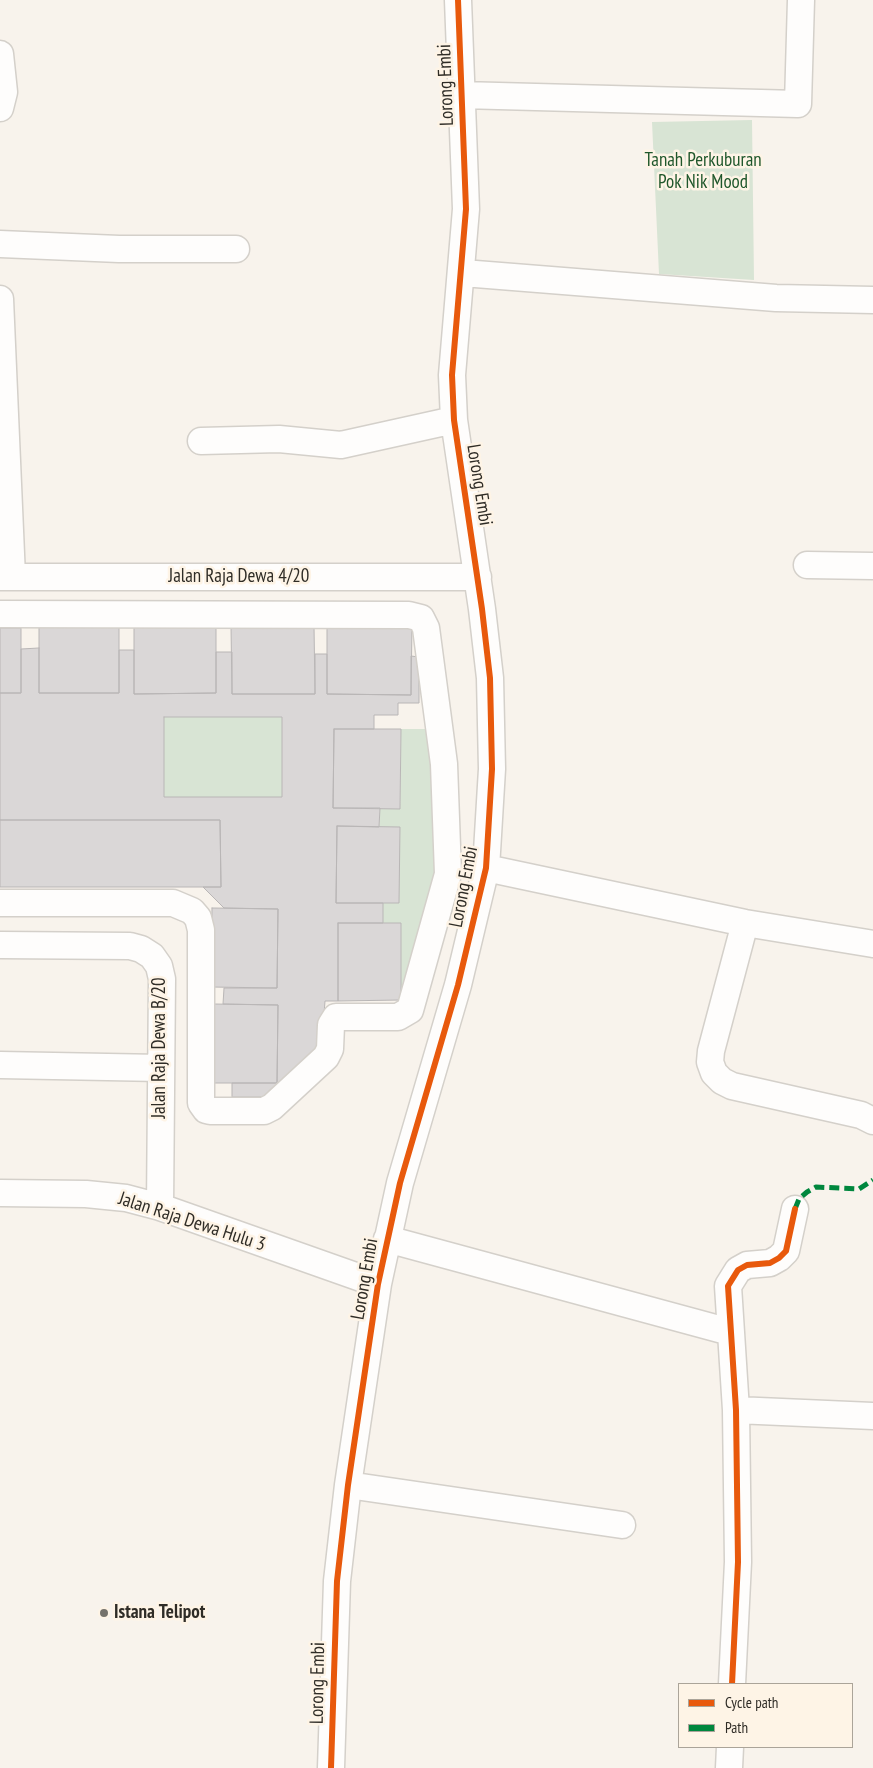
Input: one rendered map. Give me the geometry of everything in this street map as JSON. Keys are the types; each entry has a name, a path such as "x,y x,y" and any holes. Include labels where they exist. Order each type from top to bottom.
{"street":[{"name":"Lorong Embi","path":"331,1768 335,1602 348,1484 378,1284 400,1183 458,985 486,868 492,769 490,678 478,577 454,420 452,375 466,209 458,0"},
{"path":"461,95 798,104 801,0"},
{"path":"0,54 4,92 0,108"},
{"path":"0,244 118,249 236,249"},
{"path":"462,272 776,298 873,300"},
{"path":"0,299 6,577"},
{"path":"200,441 279,439 341,445 454,420"},
{"path":"806,565 873,566"},
{"name":"Jalan Raja Dewa 4/20","path":"6,577 478,577"},
{"path":"0,614 409,615 421,618 426,628 444,764 448,860 446,888 410,1010 398,1017 336,1017 331,1025 330,1049 326,1057 272,1107 264,1111 210,1111 206,1110 201,1103 201,930 198,918 192,911 172,903 0,903"},
{"path":"486,868 745,922 873,944"},
{"path":"745,922 711,1051 710,1062 714,1073 722,1081 732,1086 861,1115 873,1121"},
{"name":"Jalan Raja Dewa B/20","path":"0,944 130,946 141,949 152,956 159,966 162,978 160,1207"},
{"path":"0,1065 161,1068"},
{"name":"Jalan Raja Dewa Hulu 3","path":"0,1193 107,1195 126,1198 160,1207 378,1284"},
{"path":"732,1683 738,1562 736,1410 728,1286 738,1270 747,1265 770,1263 786,1251 795,1209"},
{"path":"387,1239 730,1332"},
{"path":"736,1410 873,1416"},
{"path":"348,1484 622,1525"},
{"path":"729,1768 730,1748"}],"green space":[{"name":"Tanah Perkuburan Pok Nik Mood","path":"752,120 754,280 659,274 652,122"},
{"path":"164,717 282,717 282,797 164,797"},
{"path":"401,729 431,729 441,867 401,1000 401,923 383,923 383,903 399,903 379,827 380,808 400,808"}],"building":[{"path":"412,624 411,695 327,694 327,625"},
{"path":"314,625 315,694 232,694 231,626"},
{"path":"134,626 216,626 216,693 134,694"},
{"path":"39,627 119,627 119,693 39,693"},
{"path":"0,628 21,628 21,693 0,693"},
{"path":"39,648 39,693 119,693 119,650 134,650 134,694 216,693 216,652 232,652 232,694 315,694 315,654 327,654 327,694 411,695 411,656 419,657 419,703 398,703 398,715 374,715 374,729 334,729 333,808 380,808 379,827 337,826 336,903 383,903 383,923 338,923 338,1001 325,1001 322,1041 268,1097 232,1097 232,1083 277,1083 278,1005 223,1004 224,988 277,988 278,909 224,908 203,887 221,887 220,820 0,820 0,693 21,693 21,649","holes":["164,717 282,717 282,797 164,797"]},
{"path":"334,729 401,729 400,809 333,808"},
{"path":"0,820 220,820 221,887 0,887"},
{"path":"337,826 400,827 399,903 336,903"},
{"path":"212,908 278,909 277,988 211,987"},
{"path":"338,923 401,923 401,1000 338,1001"},
{"path":"213,1004 278,1005 277,1083 212,1083"}],"marked path":[{"path":"795,1209 799,1199 816,1187 859,1189 873,1180"}],"cycle path":[{"path":"331,1768 337,1581 348,1485 378,1284 400,1183 458,985 486,868 492,769 490,678 482,609 454,420 452,375 466,209 458,0"},
{"path":"732,1683 738,1562 736,1410 728,1286 738,1270 747,1265 770,1263 786,1251 795,1209"}],"place":[{"name":"Istana Telipot","path":"104,1613"}]}
